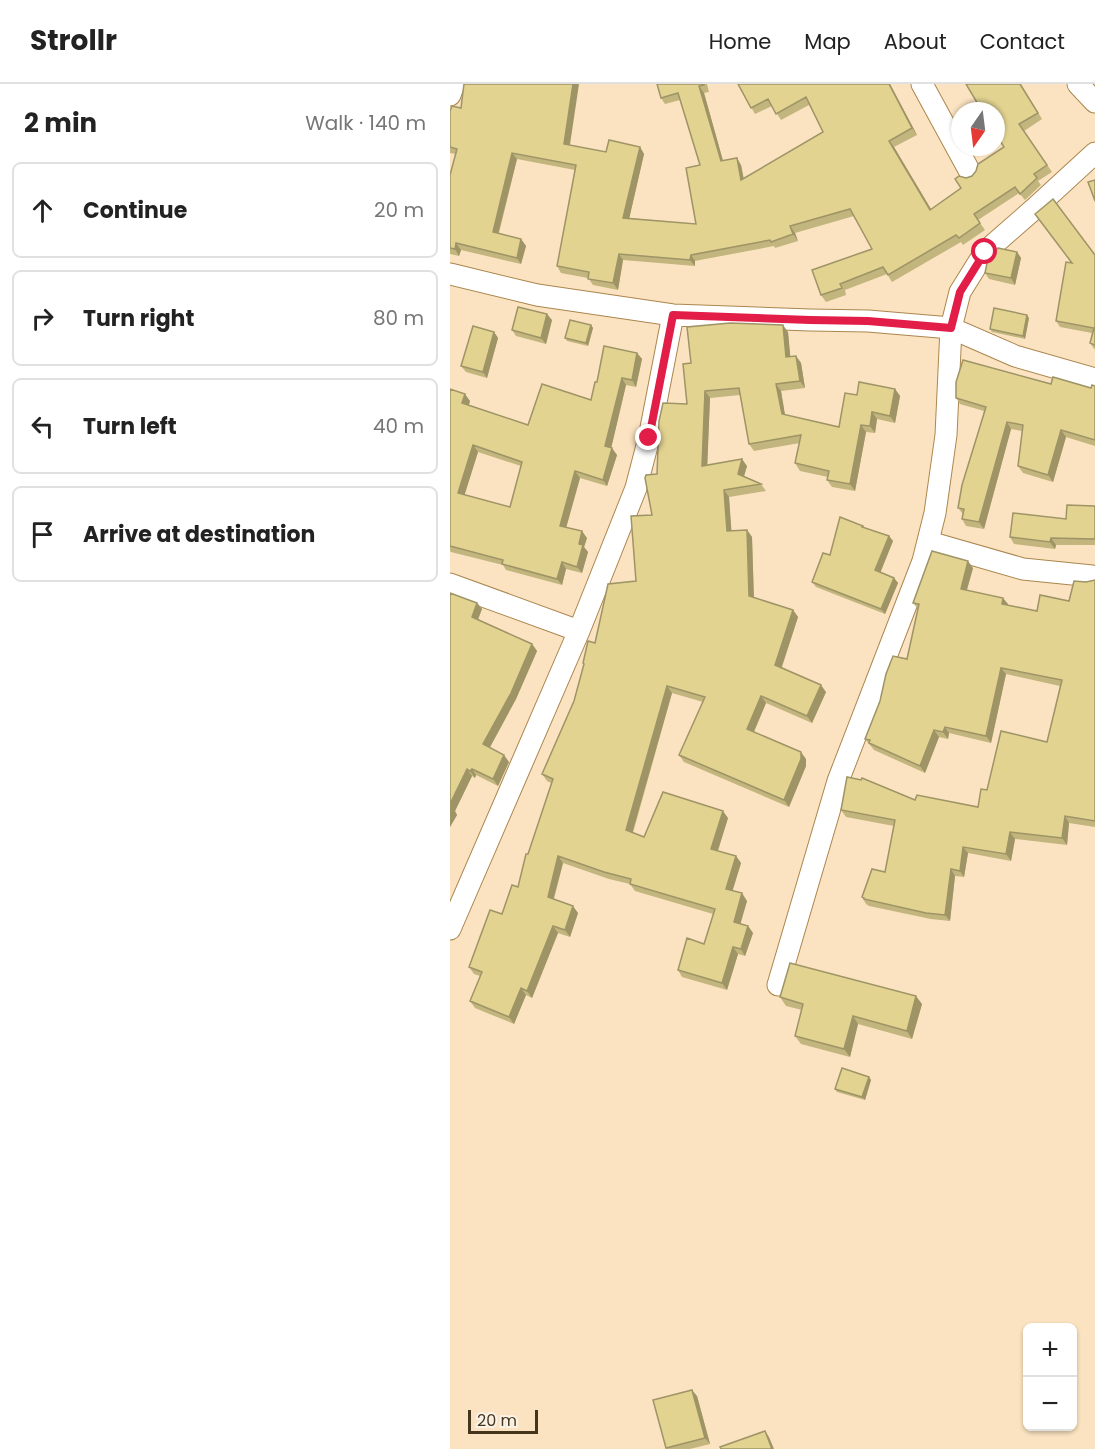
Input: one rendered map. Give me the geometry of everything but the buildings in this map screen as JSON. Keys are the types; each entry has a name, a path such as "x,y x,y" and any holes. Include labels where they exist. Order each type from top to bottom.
{"street":[{"path":"450,95 454,84"},
{"path":"922,84 970,171"},
{"path":"1078,84 1095,102"},
{"path":"777,985 838,781 929,542 946,435 951,328 960,292 985,252 1095,153"},
{"path":"450,274 537,295 673,315 868,321 951,328 1015,356 1095,379"},
{"path":"450,929 579,632 636,488 649,438 673,315"},
{"path":"929,542 1023,569 1092,576"},
{"path":"450,584 579,632"}],"route":[{"path":"649,438 673,315 868,321 951,328 960,292 985,252"}]}
